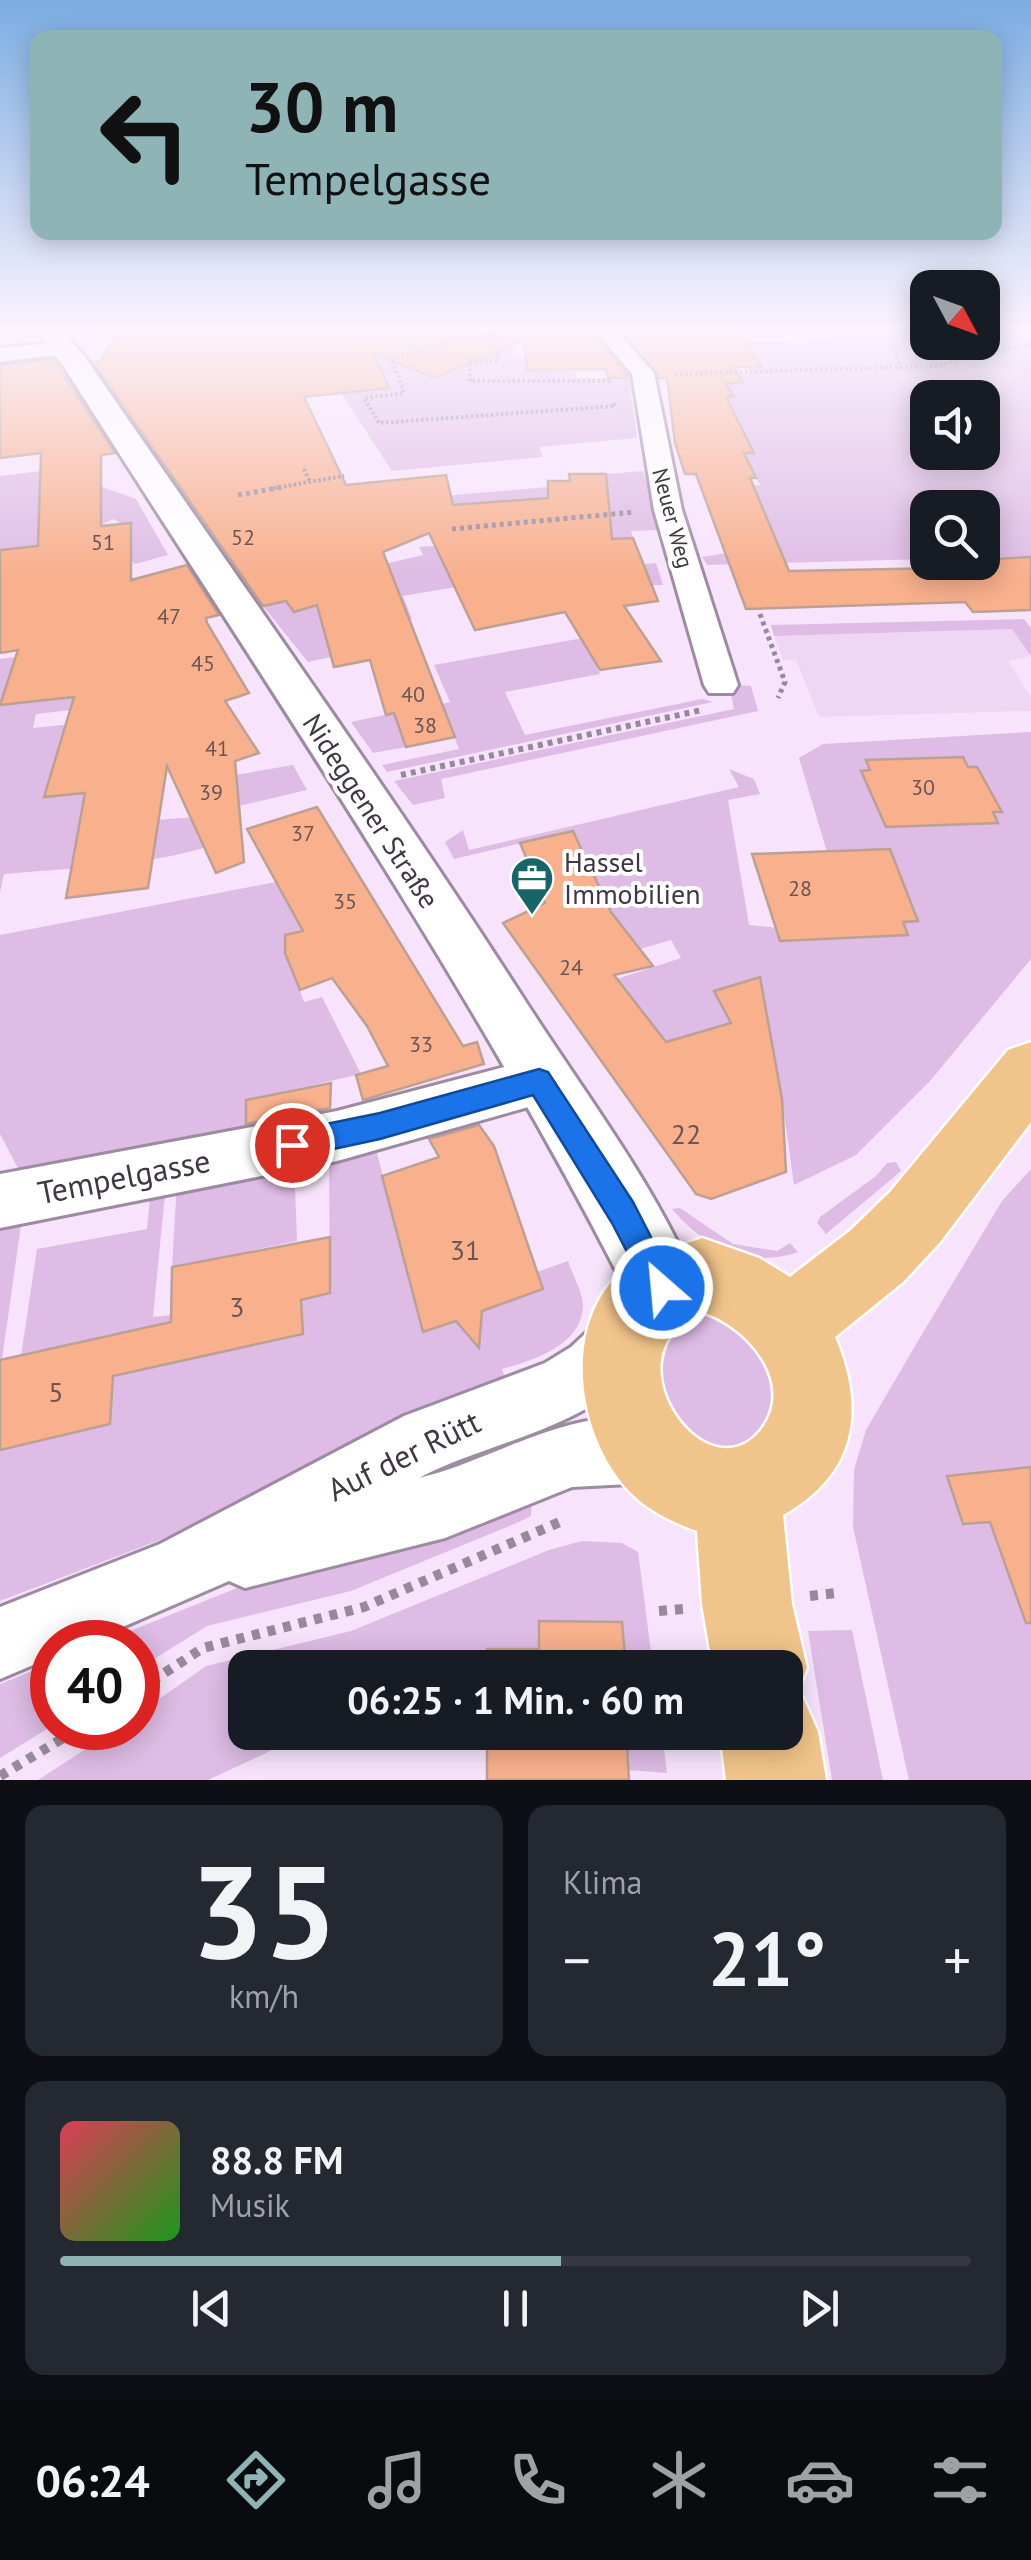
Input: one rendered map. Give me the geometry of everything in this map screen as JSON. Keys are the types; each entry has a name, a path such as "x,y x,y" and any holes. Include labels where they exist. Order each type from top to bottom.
{"main road":[{"path":"788,1324 877,1256 915,1218 1031,1071"},
{"path":"702,1275 728,1279 768,1302 788,1324 811,1382 810,1424 790,1462 774,1477 738,1494 717,1496 673,1474 649,1451 634,1427 618,1377 642,1314 702,1275"},
{"path":"738,1494 747,1604 756,1650"},
{"path":"772,1750 776,1780"}],"street":[{"name":"Nideggener Straße","path":"112,411 356,784 623,1212 642,1314"},
{"name":"Neuer Weg","path":"651,411 668,510 714,686"},
{"name":"Tempelgasse","path":"0,1201 337,1136 539,1081"},
{"name":"Auf der Rütt","path":"0,1642 181,1570 426,1439 563,1387 593,1369 642,1314"},
{"name":"Auf der Rütt","path":"181,1570 445,1504 572,1456 649,1451"}],"path":[{"path":"372,411 379,423 545,411"},
{"path":"304,469 310,482"},
{"path":"238,495 344,476"},
{"path":"452,528 642,512"},
{"path":"760,614 786,682 778,698"},
{"path":"356,784 714,686"},
{"path":"160,1676 203,1648 364,1607 562,1521"},
{"path":"0,1776 43,1750"}],"shaded area":[{"path":"353,411 633,411 637,438 539,447 543,457 392,471"},
{"path":"672,411 910,411 910,470 1000,470 1000,411 1031,411 1031,557 1000,558 1000,490 910,490 910,559 707,565 702,557 727,553 746,485 760,485 754,473 747,473 743,447 746,453 755,452 738,428 675,430"},
{"path":"41,471 41,484 101,477 100,486 136,499 168,555 135,564 130,559 121,524 114,519 59,543 0,550 0,476"},
{"path":"643,471 661,530 631,531 633,538 577,542 584,569 656,563 663,585 456,587 403,596 412,619 330,653 331,657 308,662 263,606 372,567 423,555 419,547 455,544 442,496 548,487 548,497 608,494 606,474"},
{"path":"1024,619 1031,628 1031,656 1012,629 774,636 771,625"},
{"path":"1012,629 1031,656 1008,661 1031,697 1031,711 819,717 796,660 783,660 774,636"},
{"path":"583,638 600,674 505,692 525,735 702,699 713,702 387,772 382,765 459,749 442,704 450,702 434,665"},
{"path":"23,656 124,704 36,714 33,728 73,724 156,820 237,814 239,836 153,859 4,874 0,892 0,659"},
{"path":"729,684 751,686 758,711 441,779 445,798 413,805 394,781 734,709"},
{"path":"394,713 406,747 373,753 351,722"},
{"path":"1031,732 1031,959 930,1081 856,1155 794,1185 782,1099 731,1023 666,1042 617,979 681,958 671,940 637,950 613,915 579,930 573,831 454,859 445,842 463,830 469,850 739,787 729,769 754,779 760,794 728,800 749,925 787,929 790,940 907,935 903,922 918,920 896,864 827,852 799,758 823,744"},
{"path":"293,765 307,790 239,806 236,775"},
{"path":"276,882 303,931 286,935 286,954 304,1002 322,997 361,1074 247,1100 246,1139 21,1174 0,1134 0,935"},
{"path":"374,1141 413,1295 428,1325 421,1327 422,1332 542,1289 537,1272 568,1261 583,1302 580,1321 573,1332 553,1350 502,1369 507,1386 160,1540 0,1601 0,1450 110,1423 115,1335 21,1356 37,1249 147,1229 151,1187 166,1184 153,1317 171,1315 171,1363 303,1335 301,1300 330,1293 329,1154"},
{"path":"294,1160 297,1241 172,1267 177,1182"},
{"path":"896,1162 901,1171 826,1234 817,1223 820,1217 876,1176 887,1163"},
{"path":"1031,1169 1031,1780 909,1780 853,1527 854,1470 866,1430 915,1346 1002,1201"},
{"path":"680,1208 733,1244 777,1251 790,1243 798,1252 762,1258 729,1252 699,1235 672,1209"},
{"path":"23,1211 2,1359 0,1360 0,1229"},
{"path":"713,1307 770,1354 775,1389 774,1409 764,1430 746,1445 724,1452 694,1445 658,1412 655,1335 670,1318"},
{"path":"532,1495 531,1516 351,1591 207,1626 160,1655 158,1620 237,1588 363,1559 511,1499"},
{"path":"582,1541 622,1543 638,1552 651,1650 624,1650 622,1622 539,1621 539,1649 272,1650 351,1631 549,1550"},
{"path":"852,1630 883,1780 832,1780 808,1631"},
{"path":"228,1661 228,1750 272,1750 208,1780 38,1780 84,1750 160,1750 160,1698 206,1666"},
{"path":"30,1672 30,1740 0,1758 0,1684"},
{"path":"627,1750 664,1750 667,1773 628,1770"}],"building":[{"path":"0,411 87,411 115,453 101,455 101,526 131,523 131,580 187,565 219,615 206,618 207,623 249,693 225,701 259,753 235,761 244,862 216,873 167,766 148,888 66,898 85,793 44,797 74,697 0,705 18,650 0,653 0,550 38,546 41,453 0,458"},
{"path":"127,411 311,411 346,485 446,475 453,505 548,498 548,481 570,481 569,474 606,474 612,539 633,538 658,601 624,606 661,661 600,670 565,612 475,630 429,533 383,552 455,737 406,747 394,713 386,715 370,660 334,667 317,605 294,612 286,601 263,606"},
{"path":"671,411 733,411 754,453 744,453 756,478 750,478 789,571 910,569 910,580 1000,580 1000,559 1031,557 1031,610 973,612 965,602 746,609 696,474 685,474 675,443"},
{"path":"963,757 968,767 977,767 1002,812 993,812 998,823 886,827 861,771 870,770 866,760"},
{"path":"317,807 463,1046 477,1042 484,1064 363,1100 356,1075 388,1066 367,1026 332,978 300,990 285,953 285,935 303,931 247,829"},
{"path":"573,831 611,912 653,966 614,975 666,1042 731,1023 714,991 760,977 782,1099 786,1172 711,1199 696,1194 503,923 545,903 520,843"},
{"path":"890,849 918,921 903,922 908,935 780,941 752,854"},
{"path":"331,1083 330,1108 246,1124 246,1100"},
{"path":"479,1125 494,1146 543,1289 482,1311 479,1348 456,1321 423,1332 382,1176 439,1157 429,1139"},
{"path":"330,1237 330,1293 301,1300 303,1334 113,1376 110,1424 0,1450 0,1360 171,1322 172,1267"},
{"path":"1031,1467 1031,1623 1026,1623 990,1522 963,1524 947,1476"},
{"path":"539,1621 622,1622 624,1650 487,1650 539,1649"},
{"path":"487,1750 627,1750 629,1780 487,1780"}],"place":[{"name":"Hassel Immobilien","path":"532,916"}],"route":[{"path":"292,1145 380,1126 539,1081 623,1212 662,1288"}]}
